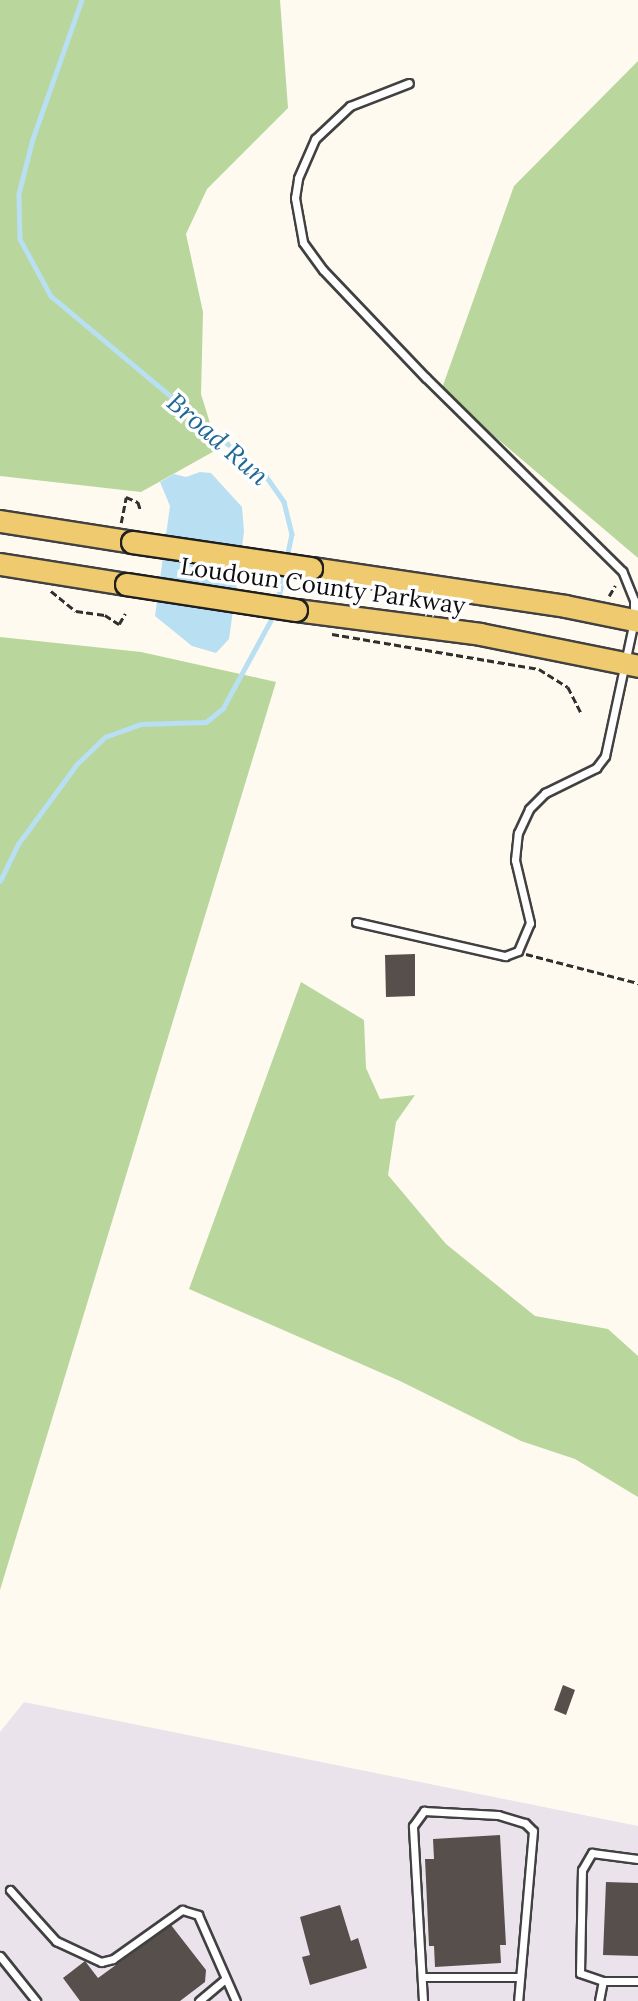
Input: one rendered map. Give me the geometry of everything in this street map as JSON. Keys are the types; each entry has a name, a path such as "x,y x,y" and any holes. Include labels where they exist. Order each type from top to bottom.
{"main road":[{"name":"Loudoun County Parkway","path":"0,521 126,533 311,568 565,606 636,621"},
{"name":"Loudoun County Parkway","path":"0,564 296,611 480,634 630,664"}],"lane":[{"path":"356,922 505,956 518,951 530,923 515,860 523,821 545,793 596,768 605,756 630,664 636,621 634,600 622,571 418,369 323,270 303,242 295,198 298,178 315,139 350,106 409,83"},
{"path":"423,2001 413,1826 424,1811 498,1815 525,1823 533,1831 518,2001"},
{"path":"638,1859 593,1853 582,1870 580,1973 603,1981 638,1981"},
{"path":"10,1890 56,1941 101,1962 113,1959 182,1910 198,1915 236,2001"},
{"path":"0,1956 36,2001"},
{"path":"422,1977 519,1977"},
{"path":"199,2001 225,1979"},
{"path":"599,2001 603,1981"}],"path":[{"path":"126,533 126,497 138,502 141,511"},
{"path":"47,585 64,606 76,611 105,615 120,624 125,614"},
{"path":"326,632 375,645 539,669 562,681 581,712"},
{"path":"573,695 579,692"},
{"path":"518,951 638,983"}],"shaded area":[{"path":"24,1702 638,1826 638,2001 0,2001 0,1732"}],"green space":[{"path":"0,0 280,0 288,108 207,189 186,234 203,312 201,394 218,449 141,492 0,476"},
{"path":"638,61 638,558 441,391 514,186"},
{"path":"0,637 141,652 276,682 0,1590"},
{"path":"301,982 364,1020 366,1068 380,1099 415,1095 396,1122 388,1175 446,1244 535,1316 608,1329 638,1356 638,1497 575,1459 521,1441 400,1381 189,1289"}],"water":[{"path":"200,472 211,473 242,507 244,532 229,639 216,653 192,646 155,616 170,506 160,482 174,474 186,477"}],"building":[{"path":"415,954 415,996 386,997 385,955"},
{"path":"563,1685 575,1690 566,1715 554,1710"},
{"path":"500,1835 506,1945 500,1945 501,1963 435,1967 434,1946 429,1946 425,1859 434,1859 433,1839"},
{"path":"606,1882 638,1883 638,1956 603,1955"},
{"path":"340,1905 351,1941 358,1938 367,1968 310,1985 302,1957 310,1955 300,1917"},
{"path":"171,1925 206,1970 205,1982 180,2001 80,2001 63,1978 85,1961 98,1978"}],"waterway":[{"name":"Broad Run","path":"82,0 33,139 19,194 20,239 51,296 266,476 284,502 292,534 287,558"},
{"name":"Broad Run","path":"277,602 285,570"},
{"name":"Broad Run","path":"0,881 18,844 77,764 105,737 141,724 206,722 223,708 274,614"}]}
